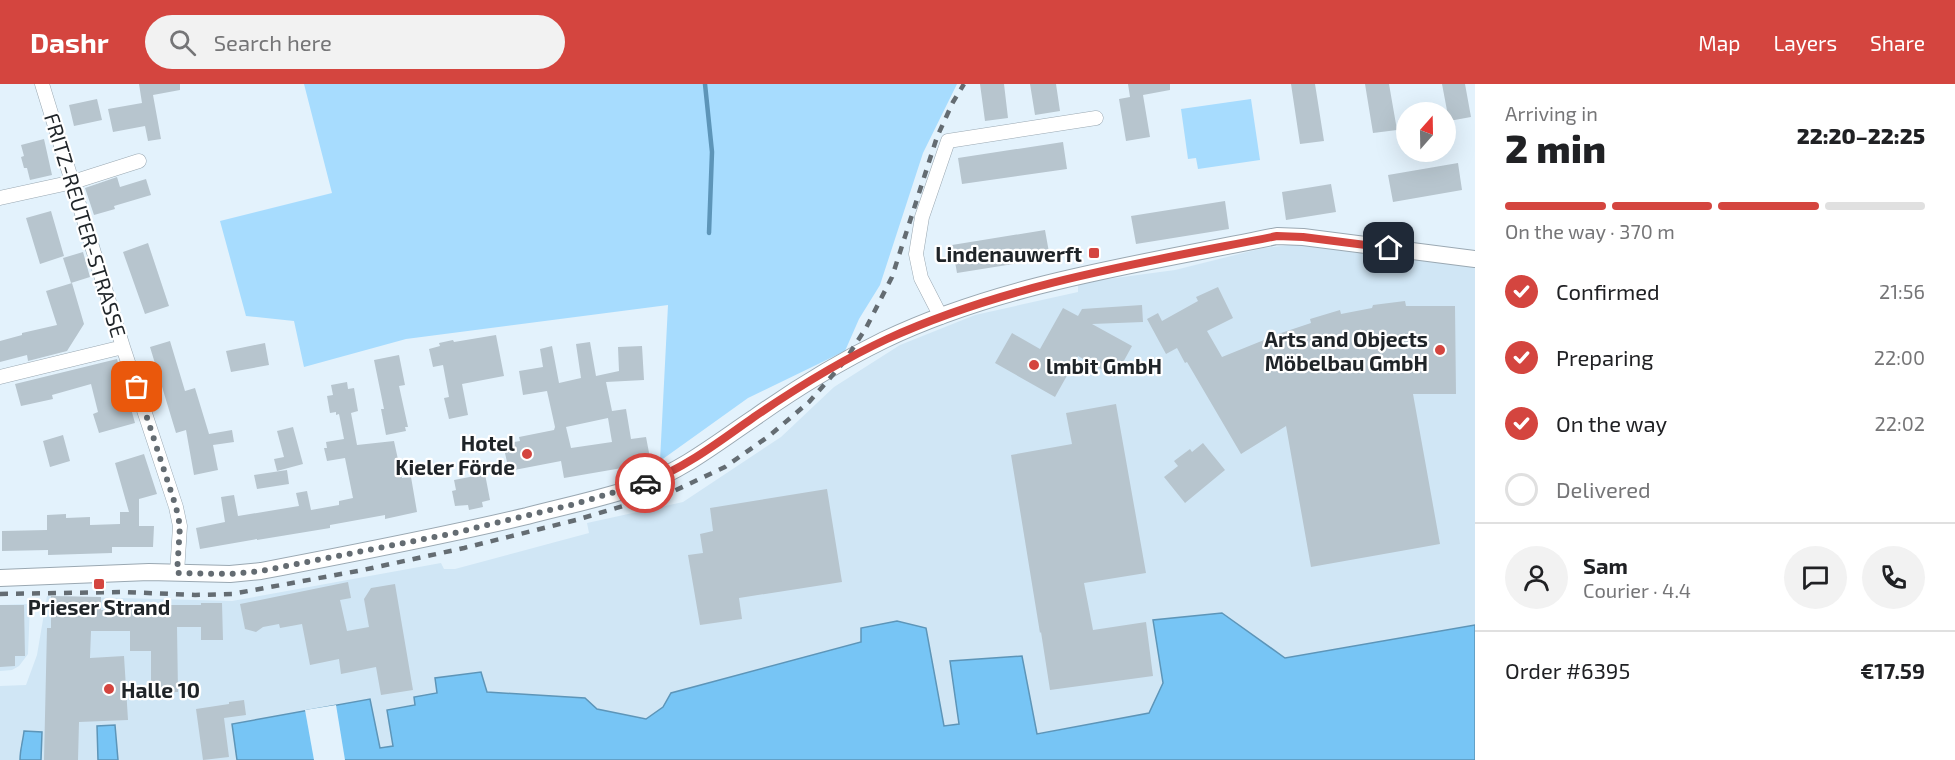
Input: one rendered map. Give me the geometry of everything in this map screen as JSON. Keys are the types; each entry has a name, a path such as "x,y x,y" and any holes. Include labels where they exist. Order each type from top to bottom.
{"street":[{"name":"FRITZ-REUTER-STRASSE","path":"42,84 123,347 176,507 180,526 177,573"},
{"path":"940,317 921,278 916,254 922,217 948,141 1096,118"},
{"path":"0,198 73,182 139,161"},
{"path":"0,578 149,572 230,574 261,571 450,534 612,494 661,477 706,451 756,416 844,362 886,339 975,304 1061,280 1277,236 1303,237 1475,259"},
{"path":"0,376 123,347"}],"shaded area":[{"path":"304,84 957,84 923,153 880,285 859,319 845,351 748,398 660,461 668,305 406,339 304,367 294,321 246,316 220,221 332,193"},
{"path":"1251,99 1260,160 1198,169 1196,158 1188,159 1181,109"},
{"path":"1301,244 1475,266 1475,625 1285,658 1222,614 1154,620 1164,683 1149,713 1036,734 1022,656 959,724 944,726 926,628 862,642 671,693 663,707 646,719 597,709 585,698 486,692 480,672 435,678 437,693 414,697 416,705 387,710 393,746 380,748 370,699 232,724 237,760 118,760 115,725 97,726 98,760 41,760 42,732 24,731 20,746 20,760 0,760 0,686 26,685 37,655 47,596 232,601 441,563 444,569 455,569 589,533 587,523 683,502 781,437 834,387 900,345 975,315 1078,292 1078,283 1175,270 1263,248"},
{"path":"30,604 28,654 19,666 12,670 0,671 0,605"},
{"path":"1222,613 1285,658 1475,625 1475,760 237,760 232,724 370,699 380,748 393,746 387,710 415,705 414,697 437,693 435,678 481,672 487,692 585,698 597,709 646,719 663,707 671,693 861,642 861,628 897,621 926,628 944,726 959,724 950,661 1022,656 1037,734 1149,713 1163,683 1153,620"},
{"path":"115,725 118,760 98,760 97,726"},
{"path":"24,731 42,732 41,760 20,760"}],"pier":[{"path":"336,705 345,760 314,760 305,710"}],"building":[{"path":"139,84 180,84 180,90 153,95 161,139 148,141 145,126 113,132 108,109 142,103"},
{"path":"980,84 1004,84 1008,118 985,121"},
{"path":"1030,84 1056,84 1060,111 1035,115"},
{"path":"1128,84 1170,84 1170,90 1143,95 1150,137 1126,141 1119,99 1130,97"},
{"path":"1291,84 1315,84 1324,141 1300,144"},
{"path":"1365,84 1389,84 1396,130 1373,133"},
{"path":"1442,84 1465,84 1471,117 1456,120 1456,102 1445,102"},
{"path":"97,99 102,120 74,126 69,105"},
{"path":"44,139 52,175 30,180 21,157 24,156 21,145"},
{"path":"1063,142 1067,169 962,184 958,158"},
{"path":"1458,163 1462,190 1393,202 1388,175"},
{"path":"117,177 120,187 146,179 151,195 114,206 115,209 94,215 85,188"},
{"path":"1331,184 1336,212 1286,220 1282,192"},
{"path":"1225,201 1229,229 1136,244 1131,216"},
{"path":"51,211 64,256 40,264 26,218"},
{"path":"1045,230 1050,258 957,273 952,245"},
{"path":"148,243 169,306 145,314 123,252"},
{"path":"83,252 90,277 71,283 63,258"},
{"path":"72,283 84,324 67,351 28,361 27,355 0,362 0,341 57,325 46,291"},
{"path":"1218,287 1233,318 1207,331 1222,357 1311,323 1310,319 1340,310 1341,314 1372,308 1373,305 1405,301 1406,306 1455,306 1456,394 1413,394 1440,544 1311,567 1286,426 1241,454 1187,362 1185,363 1177,348 1166,354 1147,319 1158,313 1162,321 1198,301 1196,297"},
{"path":"1142,305 1143,322 1092,324 1132,346 1115,377 1078,356 1055,397 995,363 1012,333 1040,349 1063,308 1078,316 1082,309"},
{"path":"496,335 504,376 462,384 468,415 449,419 444,398 449,397 443,365 433,367 429,349 440,346 439,343 453,340 454,342"},
{"path":"170,341 185,391 195,388 209,434 232,430 234,442 213,445 218,470 194,475 186,430 176,433 150,347"},
{"path":"590,342 596,376 619,371 618,347 642,346 644,380 606,382 612,411 626,409 631,439 646,437 651,463 564,478 561,461 509,471 503,444 520,441 519,437 554,430 555,427 547,391 523,395 519,371 543,367 540,349 552,346 559,383 581,378 576,344","holes":["608,418 612,442 571,448 566,427"]},
{"path":"265,343 269,365 231,372 226,351"},
{"path":"399,355 405,385 399,386 408,427 405,427 406,431 386,435 381,409 384,409 374,360"},
{"path":"117,359 135,423 99,433 93,414 98,412 91,384 52,395 53,399 21,406 15,384"},
{"path":"347,382 348,389 354,388 358,411 351,413 357,445 394,441 402,478 411,477 417,512 385,519 385,515 330,525 330,528 200,549 196,528 225,522 221,497 234,495 238,516 299,506 296,493 307,491 311,510 339,505 339,501 353,498 345,458 327,461 324,448 327,448 326,442 344,439 339,414 330,413 327,396 333,395 331,385"},
{"path":"1116,404 1146,573 1084,583 1093,630 1146,622 1153,676 1050,690 1011,455 1072,444 1066,413"},
{"path":"293,427 303,464 277,471 274,459 284,457 277,431"},
{"path":"63,435 70,461 50,467 43,441"},
{"path":"1203,443 1225,470 1185,503 1164,477 1178,466 1174,461 1190,449 1192,452"},
{"path":"144,454 157,494 139,499 139,526 154,526 153,547 112,547 112,553 48,555 48,550 2,551 2,531 47,530 47,515 66,514 66,518 90,517 90,525 120,524 120,512 129,512 115,463"},
{"path":"287,470 289,484 257,489 254,475"},
{"path":"485,474 490,500 482,502 483,507 469,510 468,505 455,506 452,491 456,490 454,480"},
{"path":"827,489 842,582 739,598 742,619 700,625 688,555 703,553 700,534 713,531 710,508"},
{"path":"348,582 351,598 340,600 347,631 369,627 364,599 371,588 395,584 413,690 381,695 376,667 341,674 339,659 310,665 302,624 280,628 279,624 263,627 256,632 245,629 240,604"},
{"path":"51,596 101,597 101,610 151,609 151,605 222,603 223,640 201,640 201,627 177,627 178,692 151,693 151,651 130,651 130,631 91,631 90,658 124,656 128,720 79,722 78,760 44,760 47,628 51,628"},
{"path":"0,605 24,605 25,656 15,656 15,666 0,667"},
{"path":"244,700 246,715 224,718 229,757 203,760 196,709"}],"waterway":[{"path":"705,84 712,152 709,233"}],"railway":[{"path":"0,594 125,592 232,594 363,570 576,520 674,491 725,467 769,436 809,402 844,362 866,328 892,277 937,137 964,84"}],"way so far":[{"path":"137,387 176,507 180,526 177,573 230,574 261,571 450,534 575,504 645,483"}],"place":[{"name":"Lindenauwerft","path":"1094,253"},
{"name":"Arts and Objects Möbelbau GmbH","path":"1440,350"},
{"name":"lmbit GmbH","path":"1034,365"},
{"name":"Hotel Kieler Förde","path":"527,454"},
{"name":"Prieser Strand","path":"99,584"},
{"name":"Halle 10","path":"109,689"}],"route":[{"path":"645,483 661,477 706,451 756,416 886,339 975,304 1061,280 1277,236 1389,248"}]}
